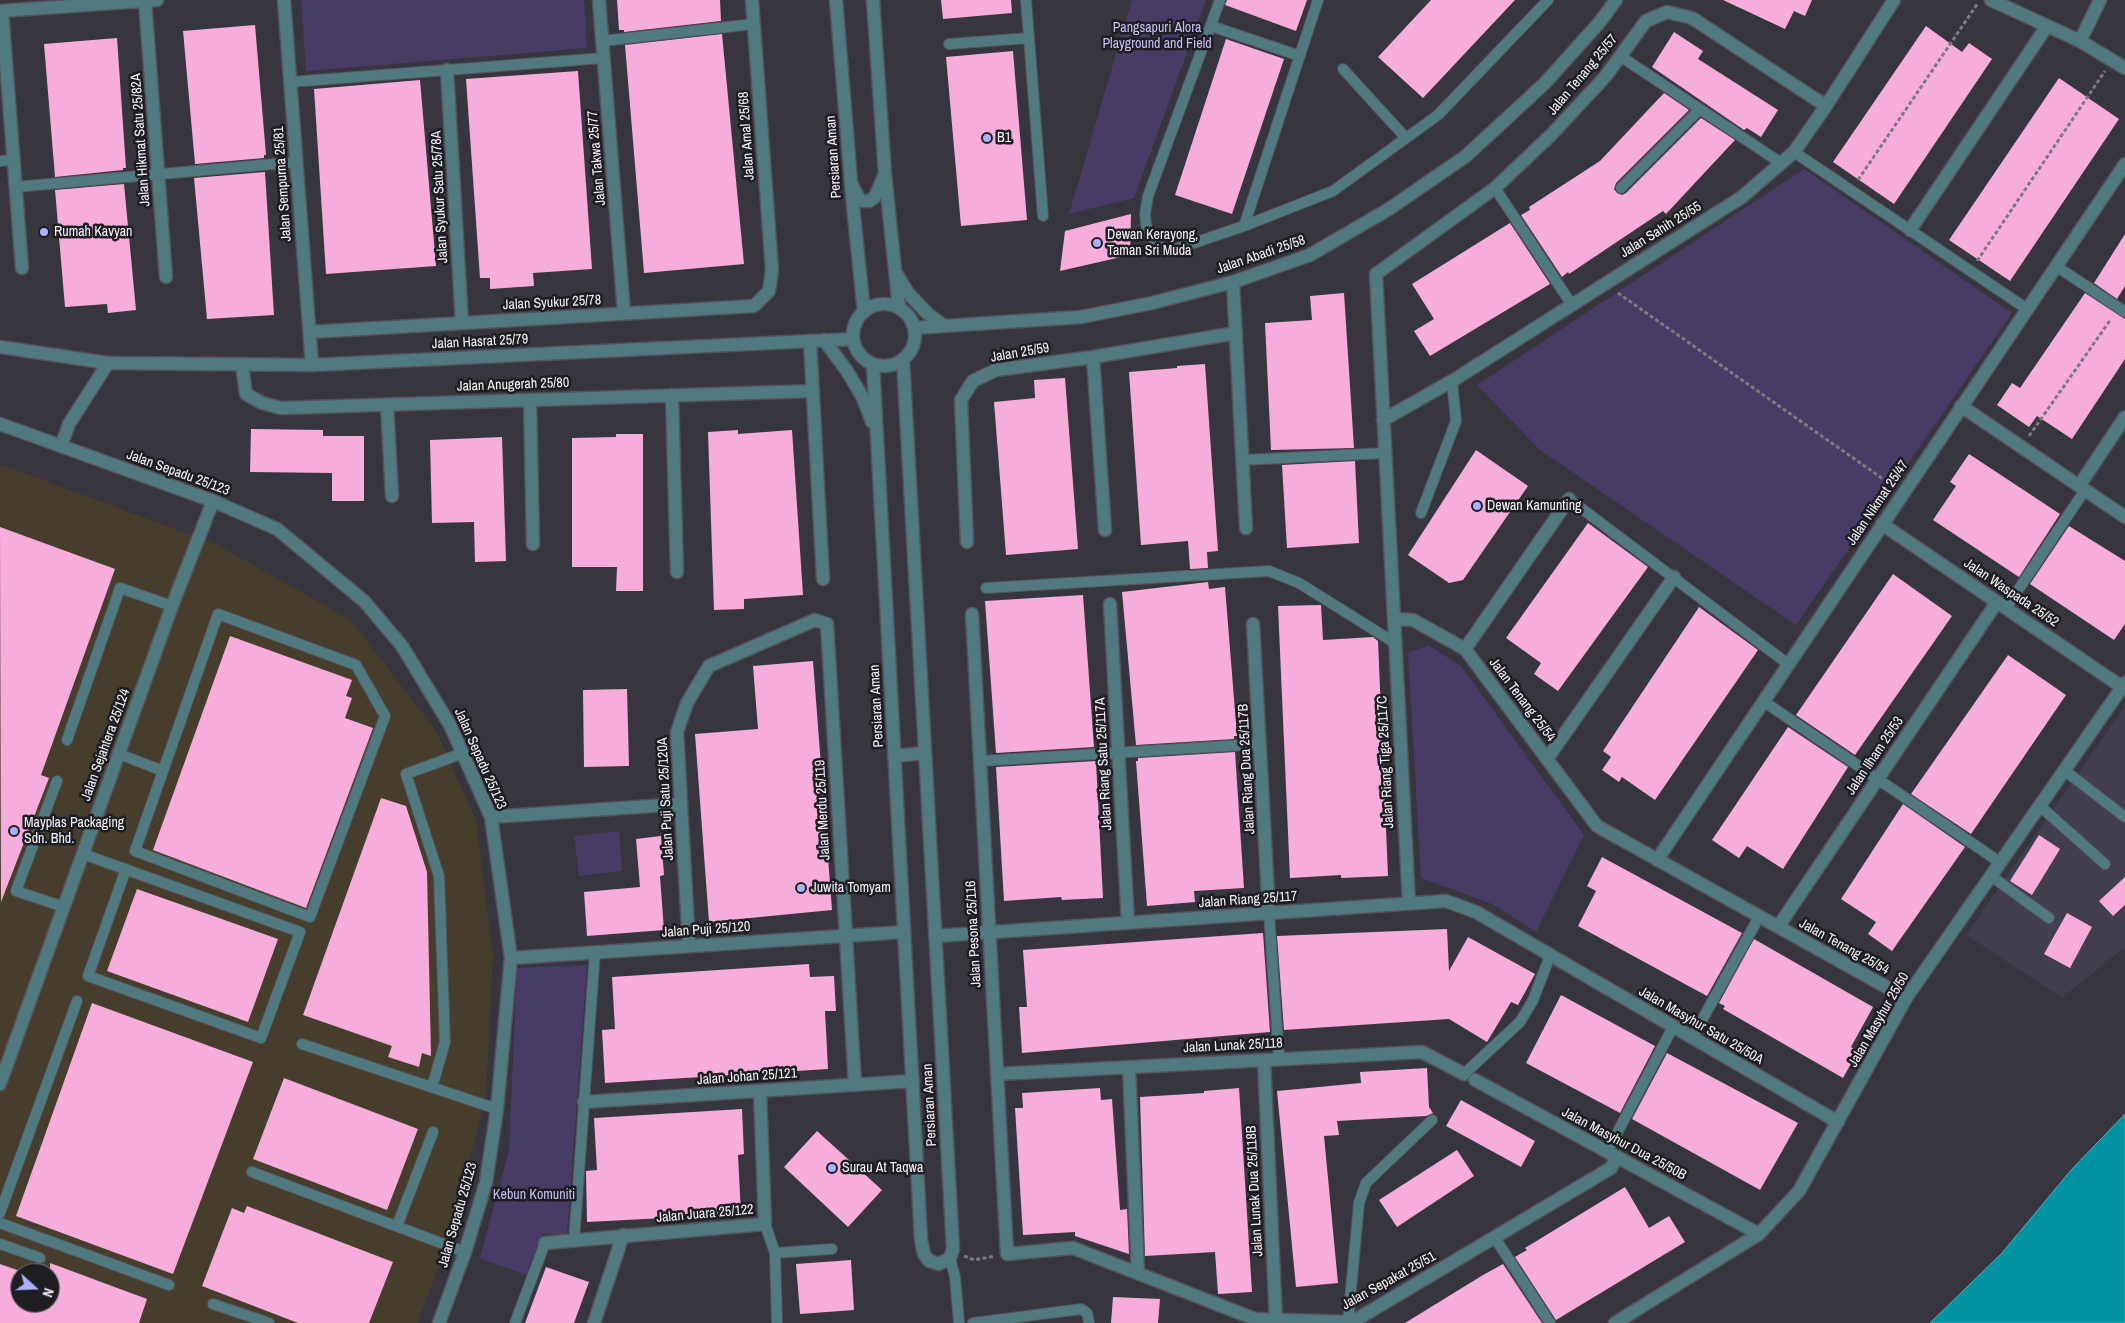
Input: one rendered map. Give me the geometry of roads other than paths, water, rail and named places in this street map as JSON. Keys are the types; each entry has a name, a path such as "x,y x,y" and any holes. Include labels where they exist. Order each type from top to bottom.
{"street":[{"path":"22,268 15,187 6,160 1,11 151,0"},
{"name":"Jalan Hikmat Satu 25/82A","path":"151,0 158,175 166,277"},
{"name":"Jalan Sempurna 25/81","path":"284,0 312,366"},
{"name":"Jalan Takwa 25/77","path":"599,0 624,313"},
{"name":"Jalan Amal 25/68","path":"752,0 772,270"},
{"name":"Persiaran Aman","path":"836,0 864,312"},
{"path":"872,0 884,174 899,308"},
{"name":"Jalan Abadi 25/58","path":"914,328 1081,317 1152,303 1233,282 1310,255 1389,209 1466,156 1545,83 1599,23 1616,0"},
{"name":"Jalan Sahih 25/55","path":"1383,420 1452,381 1742,197 1794,152 1894,0"},
{"path":"1991,0 2080,41 2125,68"},
{"path":"2080,41 2100,0"},
{"name":"Jalan Tenang 25/57","path":"1383,420 1376,274 1495,188 1551,135 1604,77 1646,21 1667,12 1692,18 1826,106"},
{"path":"1910,230 2048,26"},
{"name":"Jalan Syukur Satu 25/78A","path":"447,70 462,323"},
{"name":"Jalan Nikmat 25/47","path":"1657,860 2125,164"},
{"path":"851,182 858,198 862,201 869,201 875,197 884,174"},
{"name":"Jalan Syukur 25/78","path":"310,332 754,306 769,291 772,270"},
{"path":"895,271 908,294 928,314 944,326"},
{"path":"1233,282 1246,528"},
{"path":"881,304 899,308 906,313 914,328 913,345 903,359 894,364 884,366 873,364 860,354 853,339 857,319 864,312 872,306 881,304"},
{"name":"Jalan 25/59","path":"967,542 961,400 973,381 996,370 1093,357 1236,333"},
{"name":"Jalan Hasrat 25/79","path":"0,347 108,363 312,366 853,339"},
{"path":"824,340 847,371 863,398 876,431"},
{"path":"810,341 823,579"},
{"path":"1093,357 1105,530"},
{"name":"Persiaran Aman","path":"873,364 922,1240 924,1254 929,1261 940,1264 951,1254 936,936 903,359"},
{"path":"61,446 69,424 108,363"},
{"name":"Jalan Anugerah 25/80","path":"242,365 246,394 262,403 281,408 813,391"},
{"path":"672,396 677,572"},
{"path":"530,400 533,544"},
{"path":"387,404 392,496"},
{"path":"1961,406 2125,517"},
{"path":"2082,488 2125,417"},
{"path":"1383,420 1394,619"},
{"name":"Jalan Sepadu 25/123","path":"0,424 213,501 277,529 364,601 402,646 450,725 491,817 511,958 497,1110 486,1182 465,1252 439,1323"},
{"path":"1465,649 1569,499"},
{"name":"Jalan Sejahtera 25/124","path":"0,1084 172,606 213,501"},
{"name":"Jalan Waspada 25/52","path":"1882,524 2001,605 2124,685"},
{"path":"1547,760 1674,577"},
{"name":"Jalan Riang Satu 25/117A","path":"1110,604 1128,923"},
{"name":"Jalan Ilham 25/53","path":"1778,927 1877,779 2001,605"},
{"name":"Jalan Pesona 25/116","path":"972,614 1007,1254"},
{"name":"Jalan Riang Tiga 25/117C","path":"1394,619 1409,904"},
{"name":"Jalan Tenang 25/54","path":"1394,619 1413,620 1465,649 1597,826 1906,998"},
{"name":"Jalan Puji Satu 25/120A","path":"690,946 676,732 687,704 709,666 815,620 827,624"},
{"name":"Jalan Merdu 25/119","path":"827,624 855,1085"},
{"name":"Jalan Riang Dua 25/117B","path":"1254,624 1270,913"},
{"name":"Jalan Masyhur 25/50","path":"1615,1323 1759,1234 1799,1191 1906,998 2124,685"},
{"path":"894,756 926,753"},
{"path":"491,817 681,804"},
{"name":"Jalan Riang 25/117","path":"936,936 1446,901 1476,912 1550,956"},
{"name":"Jalan Puji 25/120","path":"511,958 904,932"},
{"name":"Jalan Masyhur Satu 25/50A","path":"1550,956 1838,1122"},
{"name":"Jalan Lunak 25/118","path":"997,1074 1422,1052 1469,1077"},
{"name":"Jalan Lunak Dua 25/118B","path":"1264,1060 1276,1321"},
{"path":"1129,1067 1138,1273"},
{"name":"Jalan Masyhur Dua 25/50B","path":"1469,1077 1759,1234"},
{"name":"Jalan Johan 25/121","path":"584,1102 913,1081"},
{"name":"Jalan Juara 25/122","path":"545,1243 766,1224 760,1091"},
{"name":"Jalan Sepakat 25/51","path":"1007,1254 1073,1248 1254,1321 1355,1321 1611,1168 1612,1154"},
{"path":"594,1323 624,1235"}],"lane":[{"path":"1026,0 1042,216"},
{"path":"1220,0 1148,196 1145,214 1147,233 1167,252 1244,226 1333,191 1438,115 1537,14 1548,0"},
{"path":"1244,226 1318,0"},
{"path":"602,41 754,24"},
{"path":"1211,26 1300,56"},
{"path":"949,44 1029,38"},
{"path":"1620,56 1781,163"},
{"path":"290,82 604,58"},
{"path":"1343,69 1406,138"},
{"path":"1621,188 1700,109"},
{"path":"1794,152 2027,309"},
{"path":"15,187 296,162"},
{"path":"1495,188 1572,305"},
{"path":"2056,266 2122,310"},
{"path":"1421,512 1456,421 1452,381"},
{"path":"1242,460 1385,453"},
{"path":"2001,605 2082,488"},
{"path":"1569,499 1788,664"},
{"path":"986,588 1269,571 1299,583 1395,643"},
{"path":"67,740 120,588 172,606"},
{"path":"218,614 356,665 385,716 310,917 135,851 163,771 218,614"},
{"path":"1763,701 2001,862"},
{"path":"980,761 1260,744"},
{"path":"432,1087 445,1042 439,876 406,774 463,753"},
{"path":"119,754 163,771"},
{"path":"2064,770 2125,818"},
{"path":"57,781 16,890 64,907"},
{"path":"2040,806 2105,864"},
{"path":"83,854 126,869 300,932 262,1038 88,976 126,869"},
{"path":"1991,876 2049,918"},
{"path":"1270,913 1279,1059"},
{"path":"1692,1038 1759,917"},
{"path":"574,1241 595,952"},
{"path":"1469,1077 1520,1022 1533,1000 1550,956"},
{"path":"0,1213 77,1001"},
{"path":"1612,1154 1674,1027"},
{"path":"302,1044 497,1110"},
{"path":"1355,1321 1359,1203 1366,1182 1432,1120"},
{"path":"397,1226 433,1132"},
{"path":"252,1172 465,1252"},
{"path":"0,1223 169,1284"},
{"path":"766,1224 775,1254 778,1323"},
{"path":"1495,1238 1550,1323"},
{"path":"515,1323 545,1243"},
{"path":"0,1244 40,1258"},
{"path":"775,1254 832,1249"},
{"path":"951,1254 960,1323"},
{"path":"214,1304 269,1323"},
{"path":"973,1323 1081,1309 1087,1313 1089,1323"}],"water":[{"path":"2125,1114 2125,1323 1930,1323 2002,1253 2072,1169"}],"place":[{"name":"B1","path":"987,138"},
{"name":"Rumah Kavyan","path":"44,232"},
{"name":"Dewan Kerayong, Taman Sri Muda","path":"1097,243"},
{"name":"Dewan Kamunting","path":"1477,506"},
{"name":"Mayplas Packaging Sdn. Bhd.","path":"14,831"},
{"name":"Juwita Tomyam","path":"801,888"},
{"name":"Surau At Taqwa","path":"832,1168"}],"park label":[{"name":"Pangsapuri Alora Playground and Field","path":"1157,36"},
{"name":"Kebun Komuniti","path":"534,1195"}]}
